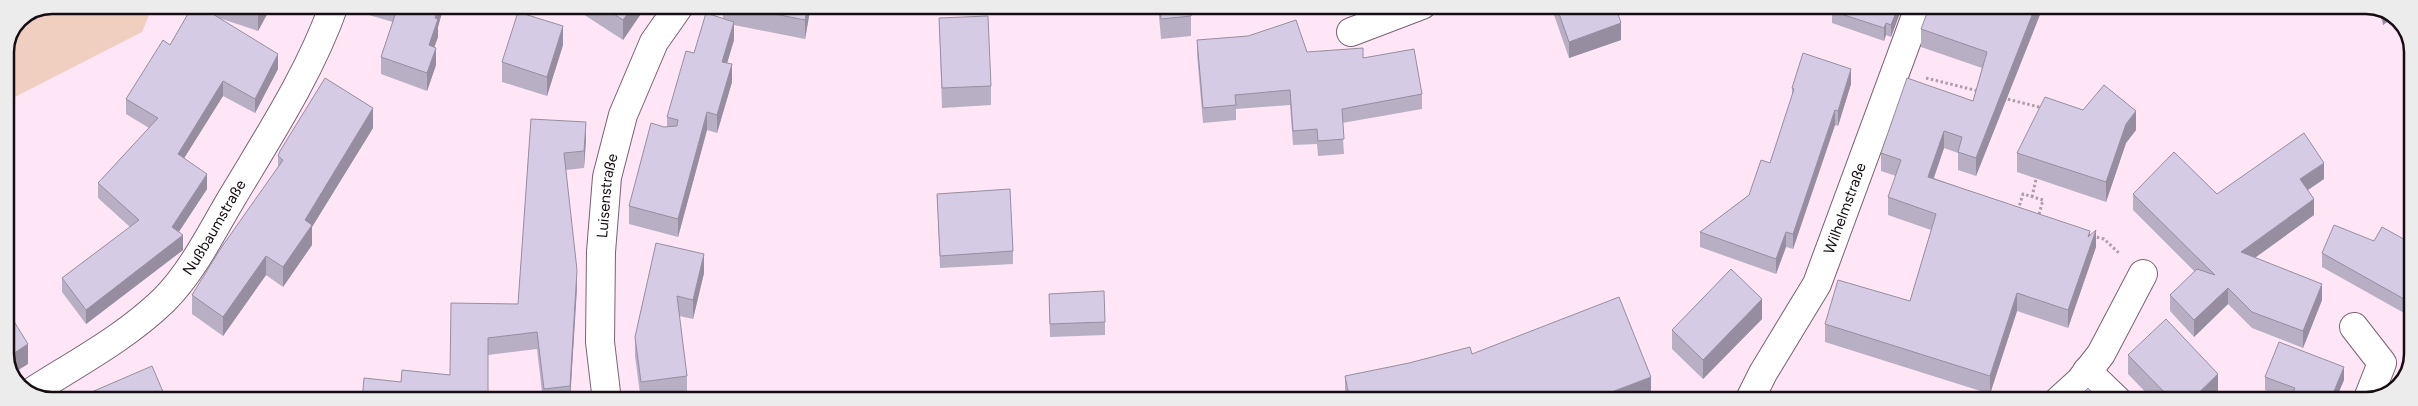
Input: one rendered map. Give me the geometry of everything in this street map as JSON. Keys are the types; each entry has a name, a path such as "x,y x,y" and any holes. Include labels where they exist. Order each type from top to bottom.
{"street":[{"name":"Nußbaumstraße","path":"37,389 127,331 164,300 190,268 298,88 331,14"},
{"name":"Luisenstraße","path":"606,392 600,342 601,252 607,177 623,115 654,42 674,14"},
{"path":"1351,32 1398,14"},
{"name":"Wilhelmstraße","path":"1754,392 1817,284 1917,14"},
{"path":"2068,392 2080,381 2100,354 2143,274"},
{"path":"2354,327 2382,363 2371,392"},
{"path":"2088,371 2109,392"}],"path":[{"path":"1896,70 1979,92"},
{"path":"1998,97 2044,109"},
{"path":"2032,197 2039,168"},
{"path":"2016,216 2023,194 2043,200 2036,224"},
{"path":"2085,234 2104,239 2143,274"}],"shaded area":[{"path":"44,14 149,14 142,32 14,97 14,44 20,31 31,20"}],"building":[{"path":"188,14 213,14 278,54 255,99 223,81 178,154 207,174 172,227 183,235 86,310 62,278 139,220 98,183 158,118 126,99 163,40 170,45"},
{"path":"395,14 436,14 435,18 438,19 429,45 436,48 427,73 381,57"},
{"path":"517,14 524,14 563,26 547,77 502,62"},
{"path":"614,14 627,14 623,20"},
{"path":"706,14 734,22 722,62 732,64 717,115 707,112 678,219 629,206 651,123 664,127 677,126 678,120 667,117 686,51 694,53"},
{"path":"775,14 806,14 805,20"},
{"path":"1161,14 1191,14 1191,16 1161,19"},
{"path":"1559,14 1618,14 1621,23 1569,42"},
{"path":"1841,14 1895,14 1891,25 1886,23 1884,28"},
{"path":"1927,14 2032,14 1976,158 1958,152 1962,137 1944,131 1928,177 2090,231 2088,237 2096,230 2068,310 2017,293 1990,376 1825,324 1838,280 1910,301 1936,214 1888,197 1901,160 1881,153 1907,78 1973,101 1987,52 1921,29"},
{"path":"988,16 991,86 942,88 939,18"},
{"path":"1296,20 1307,52 1363,48 1363,58 1414,49 1422,94 1342,109 1344,139 1318,141 1317,129 1293,131 1290,90 1235,95 1236,105 1203,108 1197,40 1248,36"},
{"path":"1803,53 1851,69 1838,111 1835,110 1793,234 1786,232 1776,259 1700,232 1749,195 1761,160 1770,163 1794,89 1792,88"},
{"path":"325,78 373,108 305,220 312,225 283,267 266,256 223,317 192,295 221,248 283,160 278,156 280,151"},
{"path":"2104,85 2136,111 2126,124 2106,182 2017,153 2045,97 2083,110"},
{"path":"531,119 586,122 584,151 564,153 577,270 570,386 544,389 537,332 488,338 488,392 363,392 364,378 401,382 402,370 450,375 451,303 518,304"},
{"path":"2304,133 2324,163 2300,179 2314,199 2241,252 2322,284 2303,331 2252,312 2228,288 2194,320 2170,295 2197,269 2215,275 2133,194 2174,152 2217,194"},
{"path":"1010,189 1013,251 940,256 937,194"},
{"path":"2334,225 2374,241 2382,227 2404,239 2404,299 2322,253"},
{"path":"656,243 704,254 693,300 677,296 687,376 641,382 635,337"},
{"path":"1731,269 1762,299 1703,360 1672,330"},
{"path":"1104,291 1105,322 1050,324 1049,294"},
{"path":"1619,297 1651,377 1612,392 1348,392 1345,376 1409,363 1470,347 1472,354"},
{"path":"2166,319 2218,374 2199,392 2164,392 2128,355"},
{"path":"14,321 28,344 14,353"},
{"path":"2279,342 2344,367 2334,392 2293,392 2295,388 2265,377"},
{"path":"152,366 163,392 92,392"}]}
